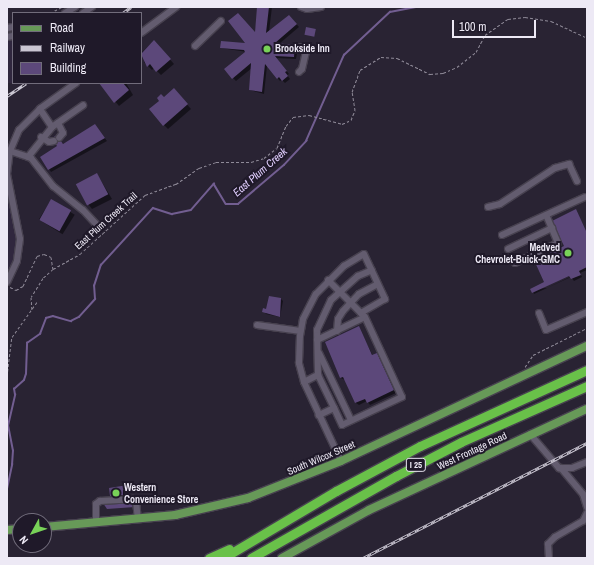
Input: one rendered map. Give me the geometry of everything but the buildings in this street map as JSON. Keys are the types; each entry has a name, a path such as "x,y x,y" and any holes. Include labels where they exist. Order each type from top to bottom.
{"highway":[{"name":"I 25","path":"222,558 376,469 457,428 587,370"},
{"name":"I 25","path":"251,558 323,516 462,442 587,386"},
{"path":"255,558 323,516"},
{"path":"209,558 289,519"}],"main road":[{"name":"South Wilcox Street","path":"52,526 138,519 225,505 266,492 341,461 587,346"},
{"name":"West Frontage Road","path":"282,558 368,510 587,409"}],"street":[{"path":"142,33 176,7"},
{"path":"301,7 307,9 321,7"},
{"path":"195,46 222,21"},
{"path":"299,72 302,69 307,48 301,47"},
{"path":"7,283 17,261 20,239 7,186 10,151 19,130 40,109 75,84"},
{"path":"28,157 41,137 52,127 83,105"},
{"path":"40,109 52,127"},
{"path":"41,137 50,142 57,140 63,133 58,123"},
{"path":"10,151 28,157 53,186 83,210 98,226"},
{"path":"488,207 500,204 555,168 569,164 577,181"},
{"path":"502,236 585,197"},
{"path":"515,263 558,243 546,215"},
{"path":"508,249 552,228"},
{"path":"317,340 363,315 385,299 364,254 328,280 312,300 301,331 299,359 304,382 341,461"},
{"path":"328,280 340,292 351,303 363,315 402,397 342,425 318,375 317,340 324,314 340,292 358,276 372,270"},
{"path":"336,331 338,319 359,294 378,284"},
{"path":"539,312 546,330 587,312"},
{"path":"258,324 301,331"},
{"path":"317,349 352,420"},
{"path":"304,382 318,375"},
{"path":"319,415 334,408"},
{"path":"530,434 554,464 561,468 583,494 587,507"},
{"path":"561,468 572,468 587,462"},
{"path":"96,523 96,504 107,501 133,499 136,501 138,519"},
{"path":"549,558 548,544 555,537 583,521 587,514"}],"path":[{"path":"52,12 62,7"},
{"name":"East Plum Creek Trail","path":"32,310 32,298 43,278 53,269 80,254 145,195 176,184 199,168 216,162 251,162 264,158 277,148 286,126 293,117 312,117 342,124 352,120 355,110 352,92 360,70 368,63 381,57 397,58 430,74 443,73 457,67 476,52 485,35 508,19 541,18 587,38"},
{"path":"7,283 16,290 20,288 28,280 35,259 40,255 51,257 53,269"},
{"name":"East Plum Creek Trail","path":"7,376 12,337 37,302"},
{"path":"522,370 532,354 587,328"}],"shaded area":[{"path":"7,41 12,41 12,83 7,83"},
{"path":"7,174 19,251 7,282"}],"waterway":[{"name":"East Plum Creek","path":"7,489 13,451 8,426 15,395 14,389 24,380 26,374 27,343 40,334 46,318 53,316 71,321 79,317 95,299 94,286 101,265 153,208 172,214 191,210 214,184 226,204 238,204 284,165 306,141 344,55 390,12 416,7"}],"railway":[{"path":"124,12 131,7"},
{"path":"7,96 25,84"},
{"path":"363,558 587,443"}],"place":[{"name":"Brookside Inn","path":"267,49"},
{"name":"Medved Chevrolet-Buick-GMC","path":"568,253"},
{"name":"Western Convenience Store","path":"116,493"}]}
